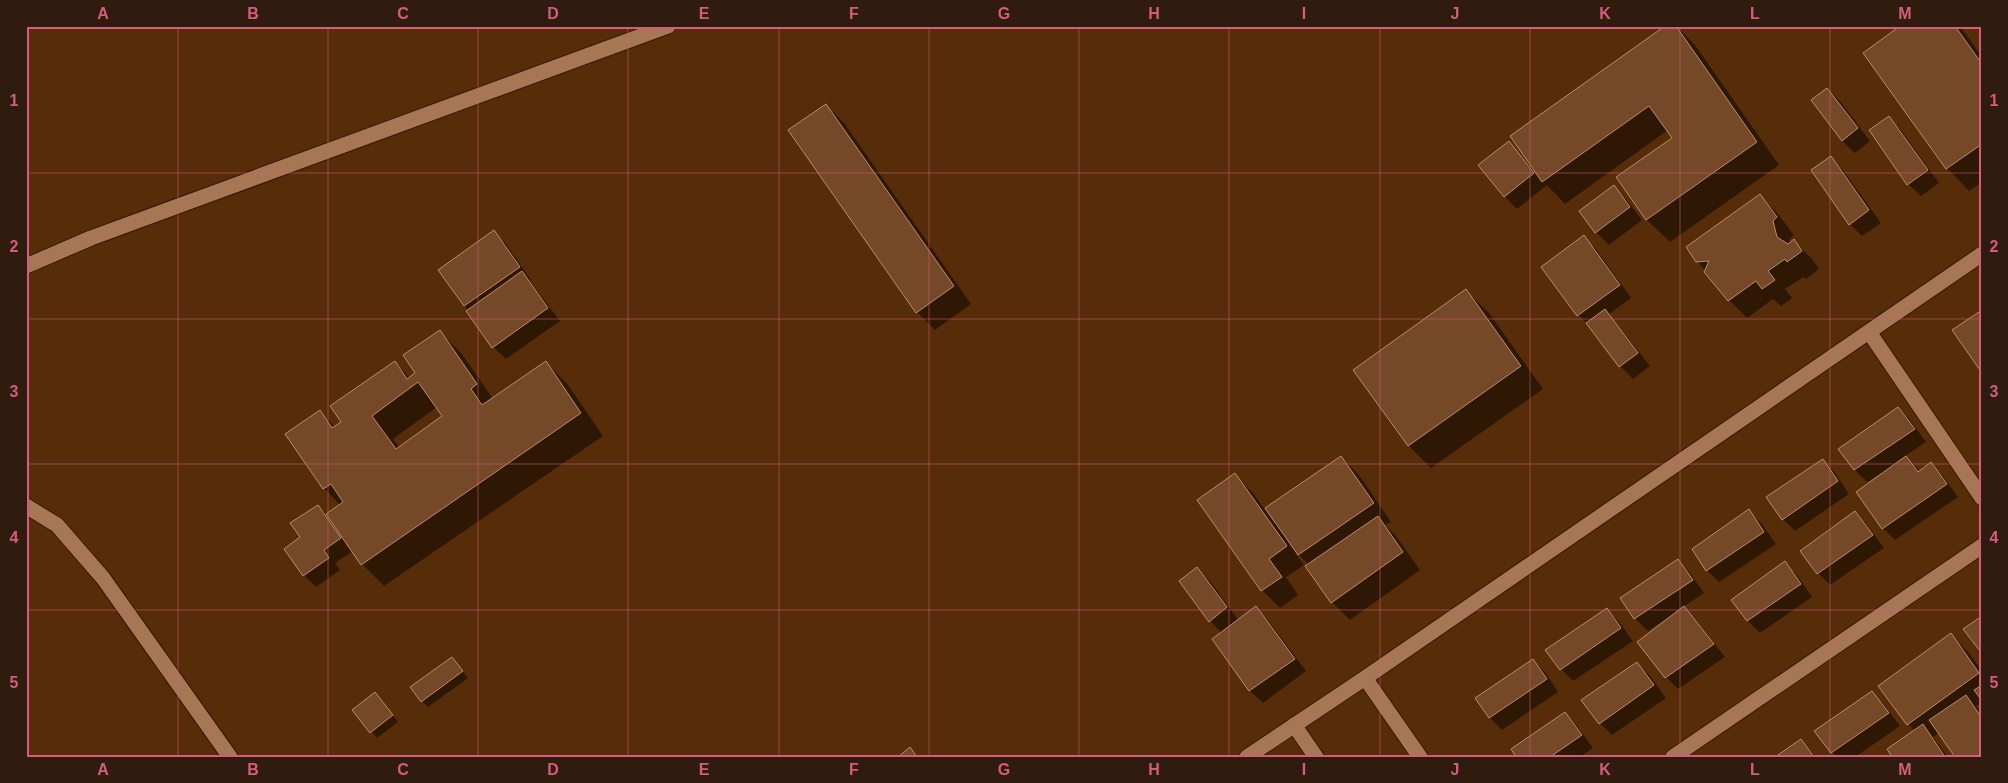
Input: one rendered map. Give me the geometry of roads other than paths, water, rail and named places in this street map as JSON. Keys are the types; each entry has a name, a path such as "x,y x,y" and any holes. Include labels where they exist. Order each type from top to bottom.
{"street":[{"path":"26,266 100,235 668,26"},
{"path":"1247,757 1982,254"},
{"path":"1869,332 1982,498"},
{"path":"26,506 56,525 103,578 230,757"},
{"path":"1673,757 1982,546"},
{"path":"1365,678 1420,757"},
{"path":"1294,725 1316,757"}]}
